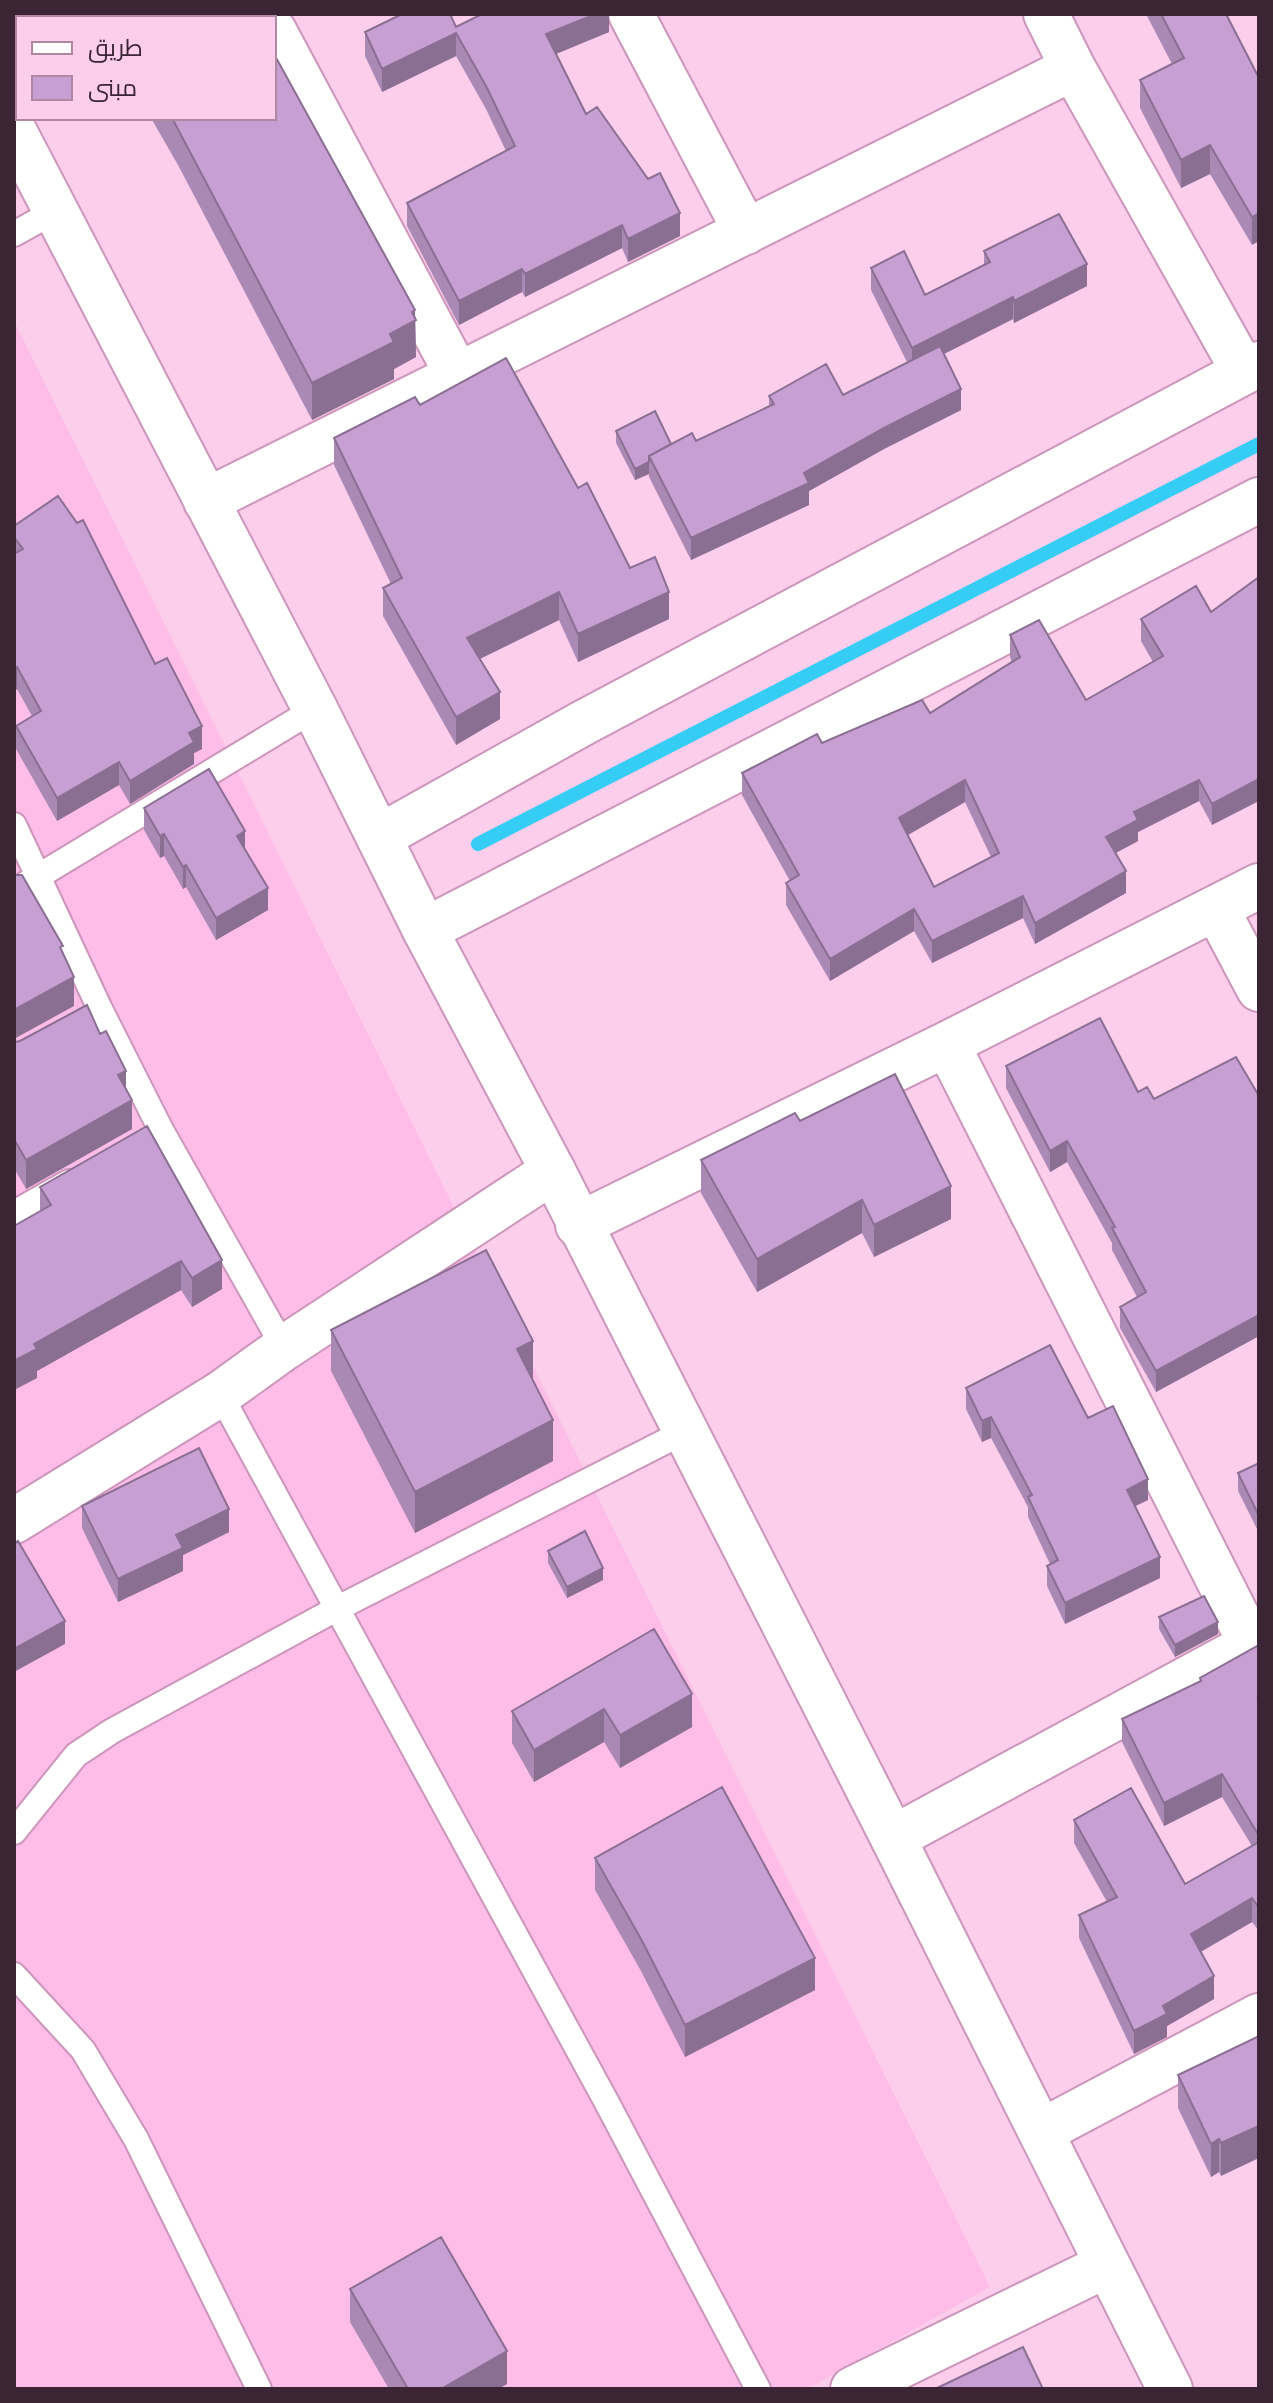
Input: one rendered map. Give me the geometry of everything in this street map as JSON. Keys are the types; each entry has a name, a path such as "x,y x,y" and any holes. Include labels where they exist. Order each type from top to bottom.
{"main road":[{"path":"379,837 583,723 1251,368 1073,68 1046,14"},
{"path":"635,15 746,232"},
{"path":"276,35 458,376"},
{"path":"206,501 1073,68"},
{"path":"14,131 315,709 425,930 553,1171 1042,2131 1170,2389"},
{"path":"425,930 1259,500"},
{"path":"578,1225 947,1044 1259,886"},
{"path":"1216,908 1259,989"},
{"path":"893,1838 1255,1642 947,1044"},
{"path":"14,1521 220,1394 284,1348 553,1171"},
{"path":"1042,2131 1259,2016"},
{"path":"853,2389 1107,2265"}],"lane":[{"path":"14,234 57,210"},
{"path":"14,891 315,709"},
{"path":"14,825 100,1009 161,1130 284,1348"},
{"path":"75,1022 100,1009"},
{"path":"135,1145 161,1130"},
{"path":"14,1213 94,1167"},
{"path":"220,1394 606,2101 758,2389"},
{"path":"14,1832 76,1755 112,1731 338,1608 684,1432"},
{"path":"14,1975 83,2050 136,2139 259,2389"}],"shaded area":[{"path":"14,321 990,2287 807,2389 14,2389"}],"building":[{"path":"114,14 216,16 115,16"},
{"path":"252,14 254,16 226,16"},
{"path":"402,14 450,14 456,27 482,14 596,14 546,34 586,114 597,107 648,179 660,173 680,213 628,239 622,225 525,274 522,269 459,301 407,203 515,146 456,33 382,69 365,32"},
{"path":"1161,14 1226,14 1259,78 1259,213 1252,217 1210,145 1181,160 1140,80 1184,58"},
{"path":"276,58 415,310 412,312 416,320 390,334 394,342 312,383 173,120 276,120"},
{"path":"1059,214 1087,264 912,348 871,268 904,251 925,295 990,262 984,251"},
{"path":"940,346 961,389 804,473 809,483 691,538 649,456 692,433 696,441 774,404 769,396 826,364 843,395"},
{"path":"506,358 578,488 587,483 630,568 655,557 669,592 578,634 559,592 467,638 500,692 456,717 383,588 402,578 334,438 415,397 420,405"},
{"path":"655,411 671,444 649,456 649,462 635,469 616,431"},
{"path":"58,496 77,523 83,520 155,664 167,658 202,726 189,733 194,742 130,781 119,762 57,798 16,726 41,711 17,667 14,668 14,554 23,549 14,537 14,526"},
{"path":"1259,577 1259,779 1212,804 1199,780 1134,812 1138,820 1106,837 1126,871 1035,923 1023,896 932,941 914,909 830,959 786,883 799,875 742,773 817,734 822,743 922,700 930,713 1020,657 1010,635 1039,620 1086,700 1163,656 1141,619 1196,586 1211,612","holes":["965,780 999,853 934,887 899,818"]},
{"path":"209,769 245,831 237,836 268,888 216,918 186,865 183,867 164,834 160,836 144,808"},
{"path":"14,875 22,875 63,946 60,947 74,977 14,1010"},
{"path":"87,1005 100,1034 106,1031 126,1071 118,1075 132,1100 26,1160 14,1139 14,1042"},
{"path":"1100,1018 1138,1092 1147,1087 1154,1099 1236,1057 1259,1096 1259,1315 1156,1371 1120,1307 1146,1292 1112,1228 1115,1227 1067,1141 1050,1151 1006,1066"},
{"path":"895,1074 951,1186 874,1225 862,1200 757,1259 701,1160 795,1113 800,1121"},
{"path":"147,1126 222,1260 192,1278 181,1261 34,1344 37,1349 14,1361 14,1226 51,1205 40,1187"},
{"path":"486,1250 533,1341 517,1349 553,1420 415,1492 331,1330"},
{"path":"1050,1345 1088,1418 1113,1406 1148,1479 1127,1490 1160,1557 1065,1603 1047,1566 1058,1560 1028,1497 1032,1495 991,1417 982,1421 966,1388"},
{"path":"199,1448 229,1509 176,1535 183,1548 118,1579 82,1506"},
{"path":"1259,1463 1259,1516 1238,1473"},
{"path":"585,1531 603,1568 567,1587 548,1551"},
{"path":"18,1541 65,1621 14,1649 14,1544"},
{"path":"1204,1596 1218,1622 1175,1645 1159,1617"},
{"path":"654,1629 692,1694 620,1735 604,1709 534,1750 512,1711"},
{"path":"1259,1645 1259,1836 1222,1774 1164,1803 1122,1719 1201,1681 1200,1678"},
{"path":"722,1787 815,1958 685,2025 595,1858"},
{"path":"1131,1788 1185,1884 1259,1842 1259,1908 1252,1898 1191,1934 1214,1976 1163,2006 1167,2014 1134,2031 1079,1915 1117,1897 1074,1820"},
{"path":"1259,2036 1259,2126 1221,2143 1219,2139 1211,2144 1178,2075"},
{"path":"441,2237 507,2351 441,2389 408,2389 350,2289"},
{"path":"1023,2347 1043,2389 935,2389"}],"waterway":[{"path":"478,844 1259,444"}]}
